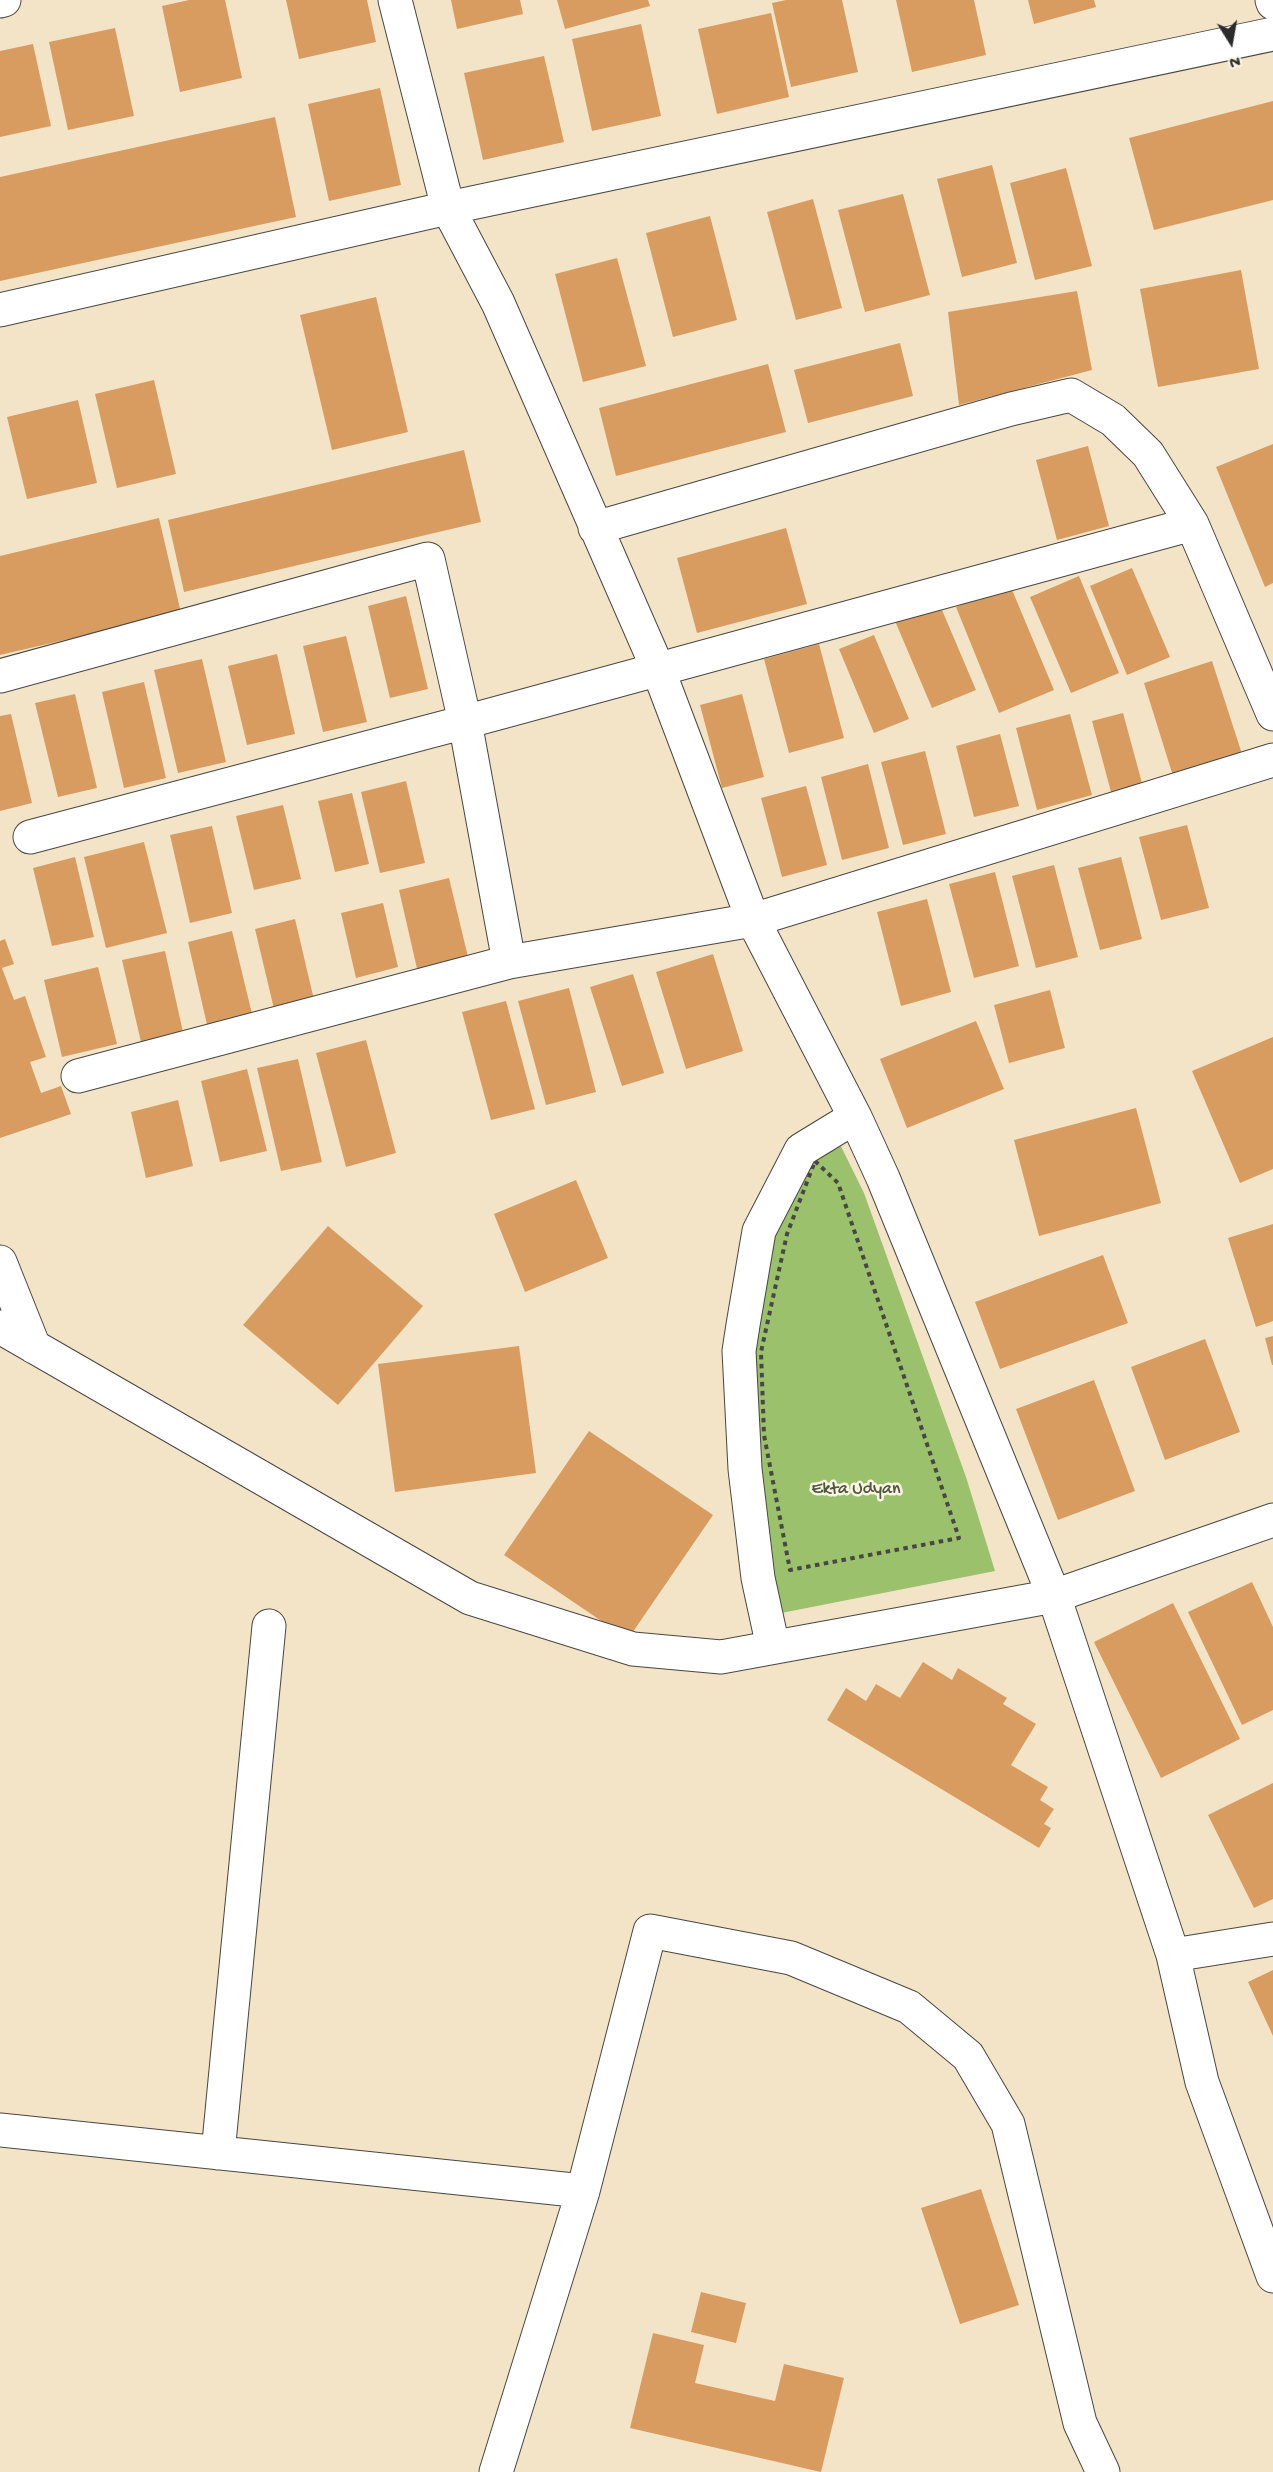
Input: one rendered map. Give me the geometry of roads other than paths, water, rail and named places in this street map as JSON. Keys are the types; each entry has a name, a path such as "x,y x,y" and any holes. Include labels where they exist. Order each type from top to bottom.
{"street":[{"path":"395,0 448,208 498,303 658,669 753,920 855,1117 883,1178 1054,1596 1173,1955 1202,2082 1273,2276"},
{"path":"0,310 448,208 1273,34"},
{"path":"595,528 1011,409 1071,395 1113,420 1149,454 1192,524 1273,714"},
{"path":"30,837 465,722 1192,524"},
{"path":"0,676 428,559 465,722 508,962"},
{"path":"78,1076 508,962 753,920 1273,760"},
{"path":"773,1647 758,1578 745,1468 739,1351 759,1231 801,1150 855,1117"},
{"path":"0,1262 34,1347"},
{"path":"0,1327 470,1598 633,1649 721,1657 1054,1596 1273,1521"},
{"path":"218,2153 269,1626"},
{"path":"496,2472 583,2191 650,1931 791,1958 909,2007 968,2056 1008,2124 1080,2424 1103,2472"},
{"path":"1173,1955 1273,1939"},
{"path":"0,2130 583,2191"}],"park label":[{"name":"Ekta Udyan","path":"856,1490"}]}
